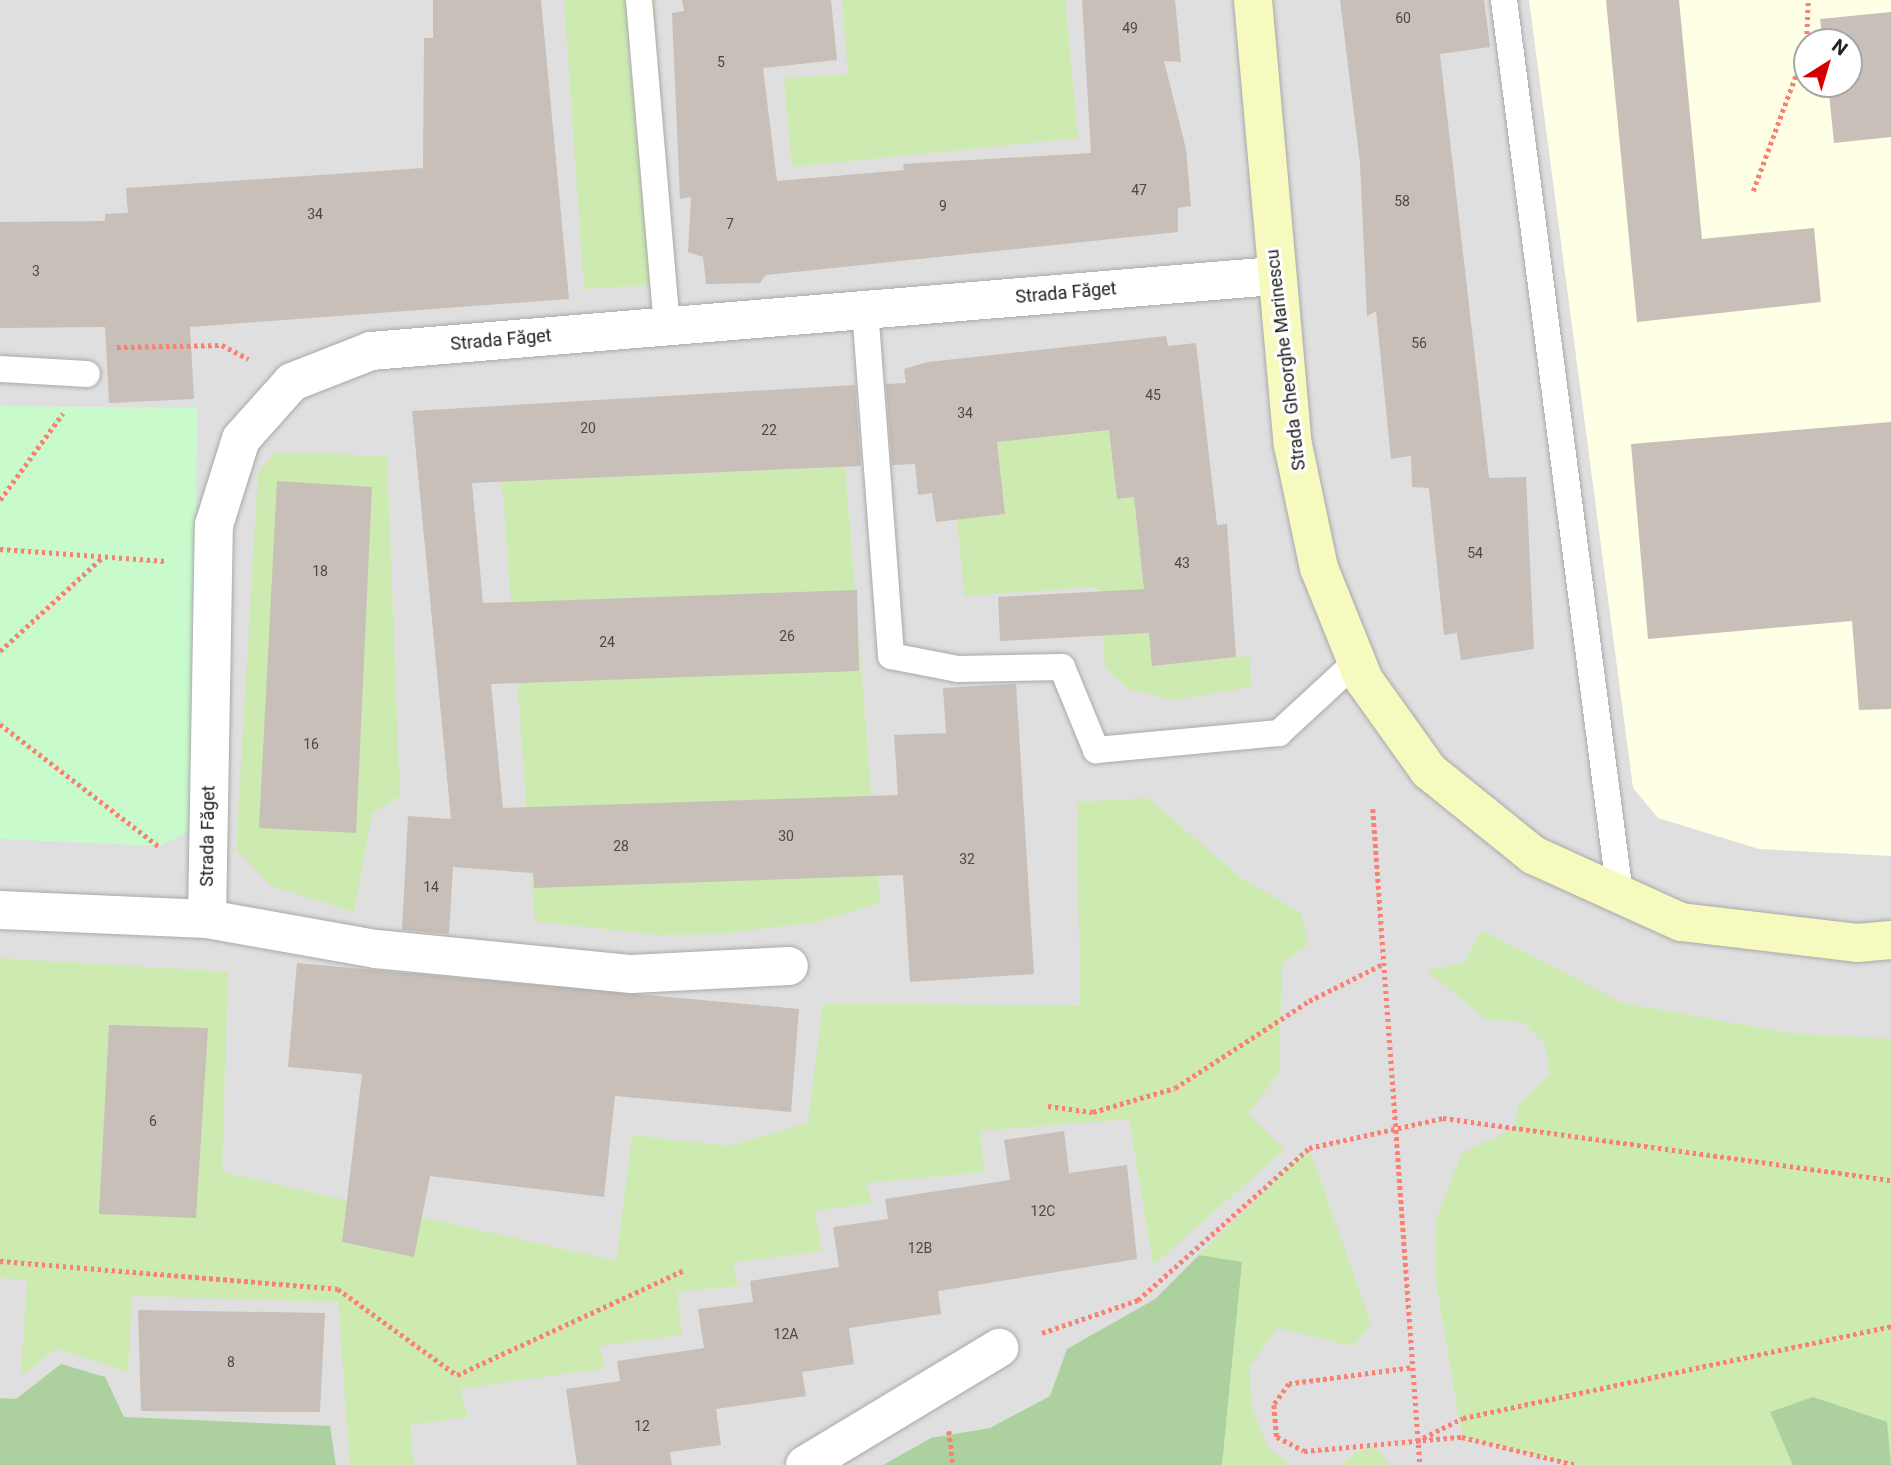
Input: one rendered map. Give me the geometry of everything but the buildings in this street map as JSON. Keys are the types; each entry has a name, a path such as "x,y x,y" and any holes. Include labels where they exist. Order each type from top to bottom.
{"main road":[{"name":"Strada Gheorghe Marinescu","path":"1253,0 1274,276 1293,445 1319,568 1357,661 1429,771 1533,855 1681,922 1857,943 1891,940"}],"street":[{"name":"Strada Făget","path":"206,919 214,525 241,439 292,382 370,351 1274,276"},
{"path":"0,910 206,919 376,949 632,974 789,966"},
{"path":"805,1465 999,1348"}],"lane":[{"path":"639,0 667,326"},
{"path":"1504,0 1620,894"},
{"path":"865,309 891,656 958,669 1062,667 1096,751 1279,733 1357,661"},
{"path":"0,369 87,374"}],"path":[{"path":"1753,191 1806,48 1808,0"},
{"path":"0,500 87,374 100,347 222,345 254,362"},
{"path":"0,549 178,561"},
{"path":"0,651 103,556"},
{"path":"0,724 164,850"},
{"path":"1373,810 1410,1368 1420,1465"},
{"path":"1048,1106 1093,1112 1175,1088 1309,1001 1383,964"},
{"path":"999,1348 1138,1300 1309,1148 1395,1132 1443,1118 1891,1180"},
{"path":"0,1262 338,1289 457,1375 684,1270"},
{"path":"1417,1441 1463,1418 1891,1326"},
{"path":"1410,1368 1289,1384 1274,1405 1276,1437 1304,1451 1462,1437 1576,1465"}],"shaded area":[{"path":"0,0 1891,0 1891,1465 0,1465"},
{"path":"1529,0 1891,0 1891,856 1759,849 1658,818 1633,788"}],"green space":[{"path":"564,0 654,0 657,27 626,29 651,285 584,289"},
{"path":"842,0 1065,0 1078,138 792,167 784,78 848,74"},
{"path":"0,406 197,408 194,816 184,835 158,846 0,839"},
{"path":"1113,430 1117,499 1134,497 1152,666 1249,656 1251,687 1174,700 1128,689 1105,667 1098,587 964,596 957,519 1005,514 997,442"},
{"path":"275,452 387,456 400,796 372,814 354,912 271,886 236,849 258,472"},
{"path":"845,467 880,903 817,922 719,934 656,935 535,921 502,482"},
{"path":"1148,798 1240,877 1301,913 1308,945 1282,963 1279,1073 1248,1114 1285,1149 1153,1265 1129,1119 980,1131 984,1172 866,1183 872,1203 815,1211 822,1251 733,1262 738,1286 677,1292 682,1335 599,1346 605,1368 460,1389 468,1417 410,1425 414,1465 350,1465 338,1302 132,1296 128,1372 56,1349 21,1376 27,1280 0,1278 0,958 228,972 222,1172 616,1261 632,1135 729,1146 808,1123 823,1003 1080,1006 1077,802"},
{"path":"1482,930 1623,1003 1788,1033 1891,1039 1891,1465 1576,1465 1462,1437 1435,1275 1436,1220 1462,1153 1515,1128 1518,1106 1549,1074 1546,1046 1523,1022 1487,1020 1427,971 1464,962"},
{"path":"1309,1148 1371,1323 1353,1346 1278,1328 1249,1367 1252,1407 1267,1447 1290,1465 1222,1465 1242,1262 1199,1255"},
{"path":"1199,1255 1242,1262 1222,1465 883,1465 931,1438 990,1428 1050,1396 1067,1349 1155,1299"},
{"path":"61,1364 105,1377 124,1417 330,1426 336,1465 0,1465 0,1398 16,1399"},
{"path":"1813,1397 1887,1422 1891,1465 1793,1465 1770,1412"},
{"path":"1375,1447 1390,1465 1341,1465 1356,1452"}]}
